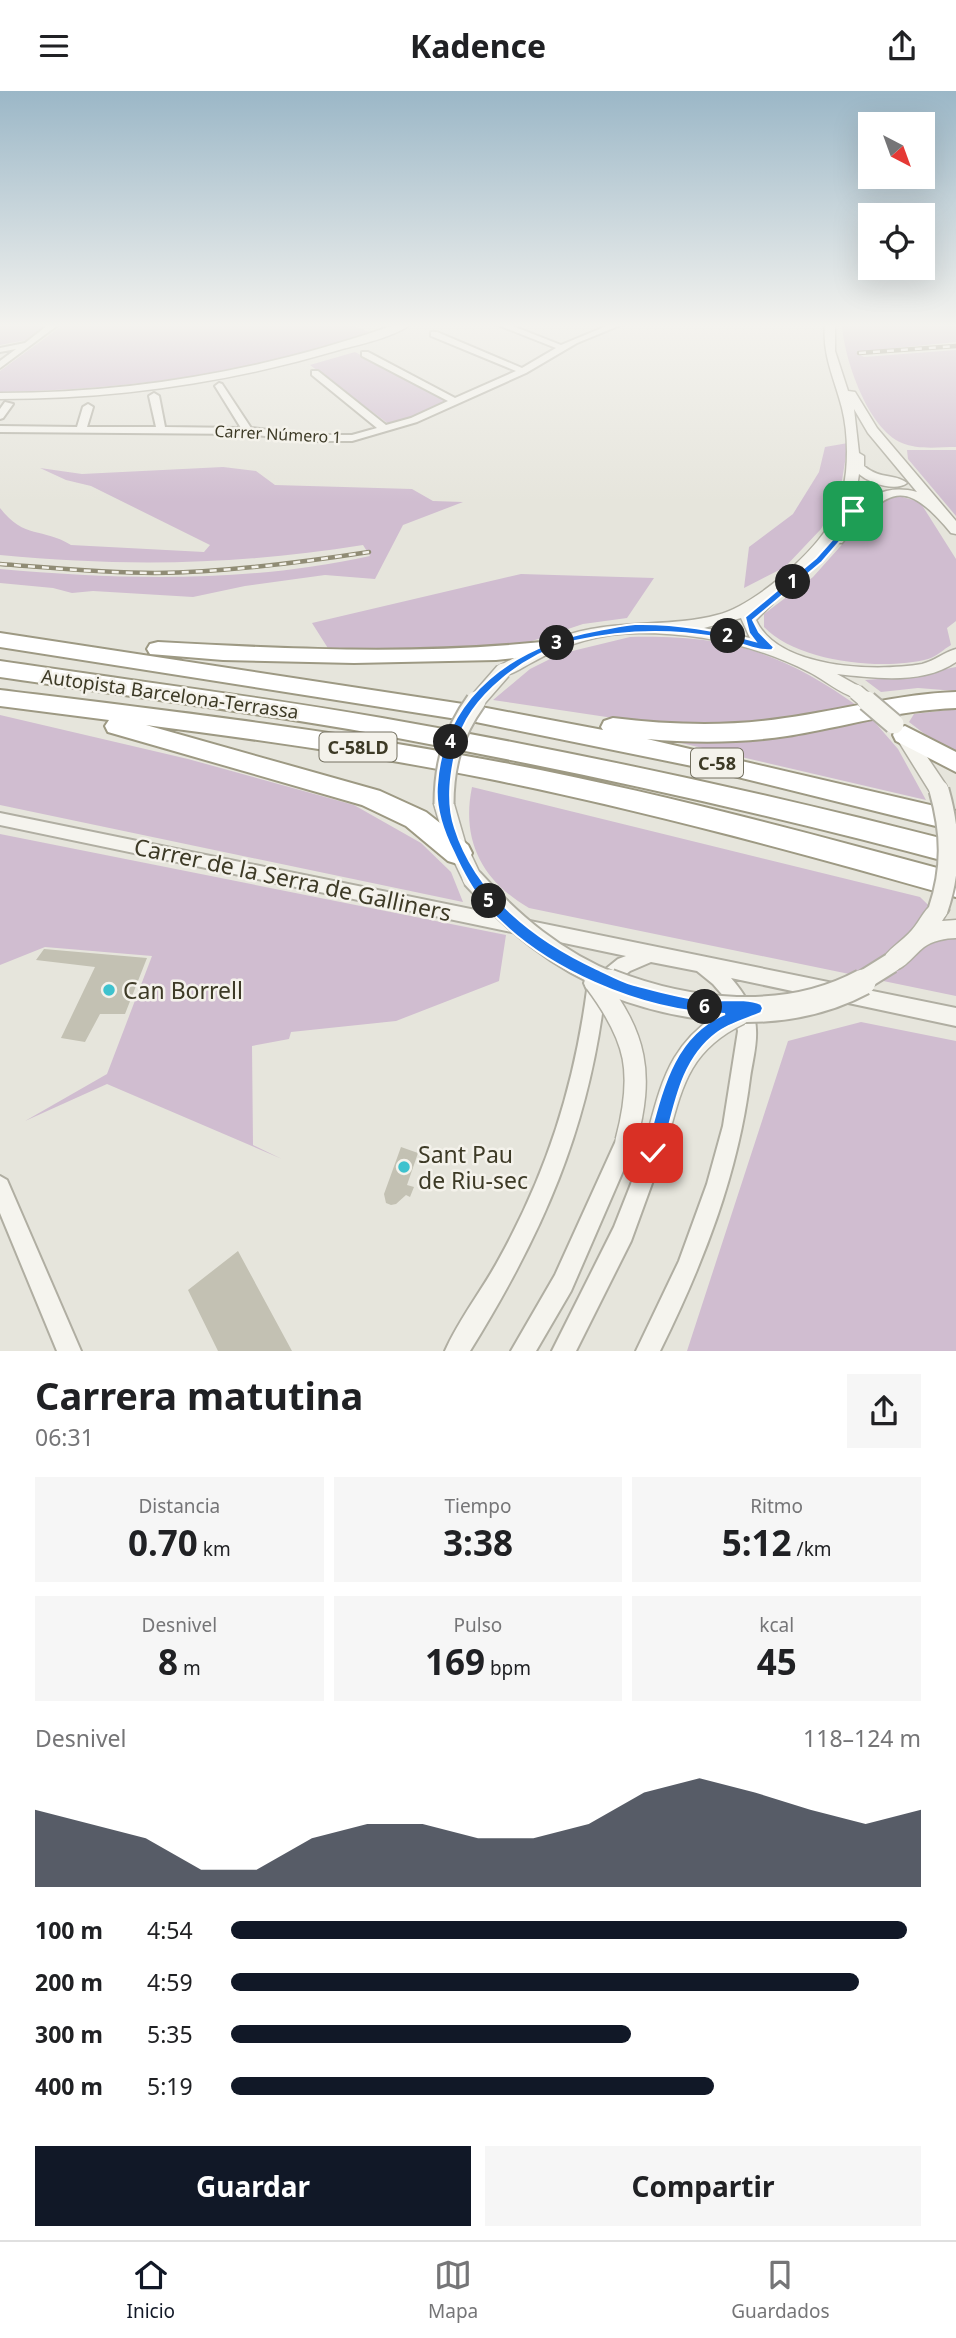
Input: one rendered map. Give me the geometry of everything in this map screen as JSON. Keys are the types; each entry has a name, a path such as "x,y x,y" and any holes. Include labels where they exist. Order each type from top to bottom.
{"highway":[{"path":"5,641 330,657 492,655 542,649"},
{"name":"Autopista Barcelona-Terrassa","path":"5,641 476,714 697,758 956,821"},
{"name":"Autopista Barcelona-Terrassa","path":"0,669 379,726 552,759 812,815 956,853"},
{"path":"0,700 153,734 371,798 416,819 458,853"},
{"name":"C-58LD","path":"0,700 194,722 491,770 711,819 956,885"},
{"path":"476,714 526,714 643,730 728,732 783,727 917,702 956,700"},
{"path":"900,730 956,763"}],"street":[{"path":"0,416 3,398 157,384"},
{"path":"329,384 385,429"},
{"path":"421,384 456,402"},
{"name":"Carrer Número 1","path":"0,429 248,431 319,438 352,437 385,429 495,384"},
{"path":"839,384 853,418 858,443 858,467 868,477 896,484 909,476 908,470"},
{"path":"837,540 868,477 860,430 846,384"},
{"path":"219,386 248,431"},
{"path":"847,388 872,430 908,470 956,538"},
{"path":"154,396 161,430"},
{"path":"81,431 88,407"},
{"path":"742,617 813,556 831,534 847,505 852,479 849,411"},
{"path":"675,628 742,617 819,560 872,498 895,491 926,499 956,530"},
{"path":"742,617 769,647"},
{"path":"523,1351 563,1283 626,1141 639,1079 637,1061 619,1012 593,983 514,925 490,902 458,853 448,828 444,804 444,767 464,715 503,671 542,649 605,631 675,628 720,634 769,647 812,665 856,692 900,730 939,790 951,838 951,862 938,910 919,938 891,964 844,991 790,1005 756,1008 681,1004 593,983"},
{"path":"812,665 862,671 906,671 938,664 956,654"},
{"name":"Carrer de la Serra de Galliners","path":"0,819 956,1017"},
{"path":"919,938 947,929 956,929"},
{"path":"457,1351 515,1255 555,1165 585,1067 593,983 590,976 541,930"},
{"path":"593,983 624,965 653,953"},
{"path":"648,1351 696,1245 717,1185 732,1127 747,1031 746,1016 735,997 718,976 698,963"},
{"path":"747,1031 755,1017 771,1004 809,986"},
{"path":"564,1351 623,1233 687,1051 712,1026 756,1008"},
{"path":"0,1187 69,1351"}],"shaded area":[{"path":"0,384 134,384 47,391 0,392"},
{"path":"335,384 415,384 449,402 390,425"},
{"path":"857,384 956,384 956,447 915,447 902,443 879,423"},
{"path":"848,443 839,499 821,529 785,567 744,588 749,547 793,514 819,472 825,447"},
{"path":"907,450 956,450 956,516 908,459"},
{"path":"223,467 256,471 275,485 412,489 433,501 463,502 403,525 375,579 325,575 245,586 193,597 93,591 72,593 53,588 0,583 0,569 185,577 278,571 370,556 363,545 271,557 182,562 93,561 0,555 0,508 18,525 71,545 204,552 210,545 91,486 66,480 40,468 82,474"},
{"path":"899,496 920,502 956,559 956,621 947,628 951,645 928,659 909,663 842,661 797,648 764,627 764,614 813,577 880,502"},
{"path":"521,574 654,578 627,618 583,624 517,646 331,653 312,623"},
{"path":"630,637 696,639 751,650 804,672 859,707 748,722 640,722 493,700 530,669 560,654"},
{"path":"956,667 956,691 918,688 881,692 865,680 904,677"},
{"path":"956,709 956,751 926,735 909,722 914,714"},
{"path":"0,715 188,759 354,805 421,843 451,872 463,902 0,805"},
{"path":"872,719 898,749 926,800 664,739"},
{"path":"472,787 920,897 956,932 956,996 529,908 499,885 487,872 479,857 470,824"},
{"path":"0,834 506,935 499,981 396,1021 291,1032 289,1039 252,1046 253,1145 282,1159 107,1084 25,1121 107,1074 152,956 45,947 0,965"},
{"path":"861,1022 956,1041 956,1351 687,1351 788,1041"}],"building":[{"name":"Can Borrell","path":"44,949 147,958 125,1014 100,1014 85,1042 61,1038 95,967 36,960"},
{"name":"Sant Pau de Riu-sec","path":"401,1147 418,1153 407,1185 414,1187 410,1197 406,1195 391,1205 386,1203 384,1194"},
{"path":"238,1251 292,1351 218,1351 188,1290"}],"railway":[{"path":"0,564 155,573 262,566 369,552"}],"place":[{"name":"Can Borrell","path":"109,990"},
{"name":"Sant Pau de Riu-sec","path":"404,1167"}],"route":[{"path":"653,1153 676,1076 687,1051 712,1026 756,1008 732,1009 681,1004 626,989 590,975 539,944 514,925 490,902 472,878 448,828 443,786 444,767 452,741 464,715 503,671 522,658 570,639 605,631 654,627 720,634 769,647 751,629 748,619 819,560 837,540 853,511"}]}
